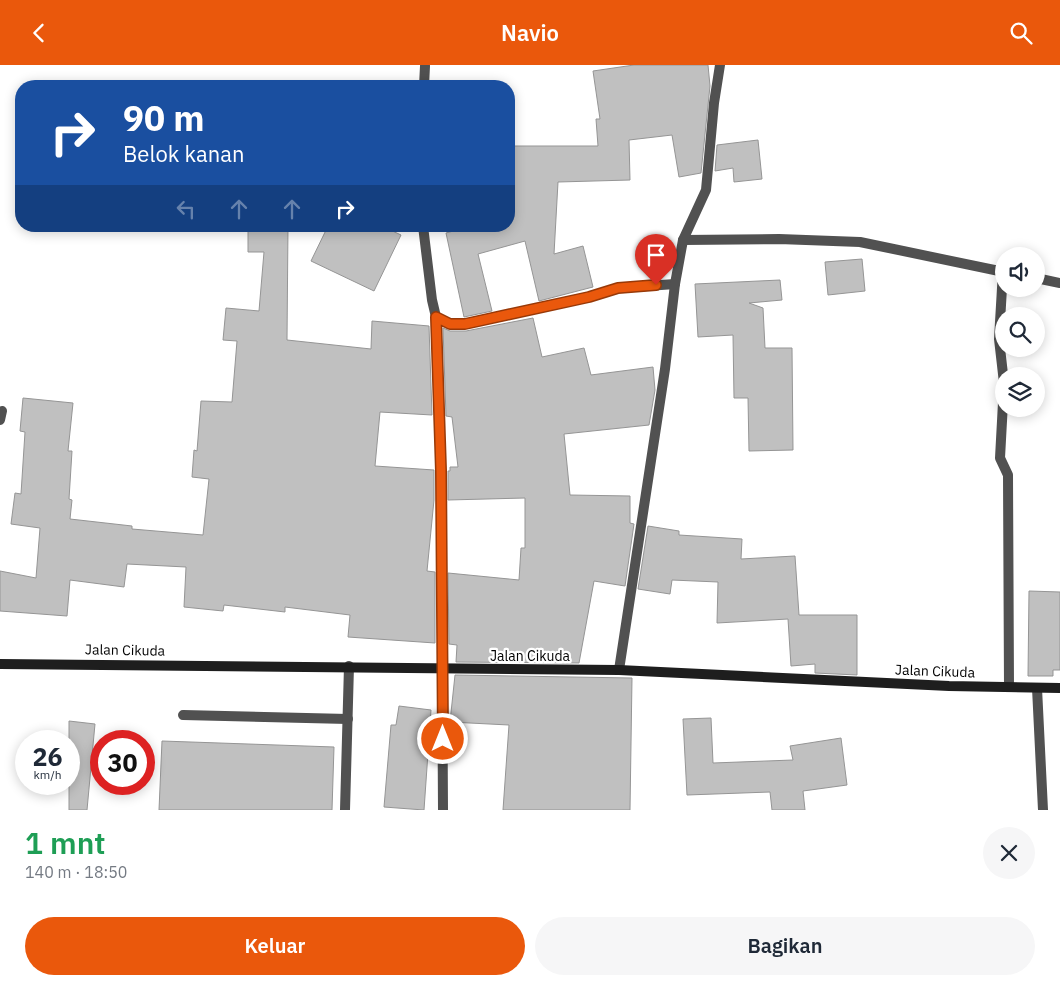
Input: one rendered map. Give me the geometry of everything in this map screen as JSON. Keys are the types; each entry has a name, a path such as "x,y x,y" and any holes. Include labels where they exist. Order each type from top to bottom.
{"street":[{"path":"619,670 665,369 675,285 683,240 706,190 714,103 720,65"},
{"path":"424,80 425,66"},
{"path":"425,232 432,300 436,317 441,471 443,810"},
{"path":"683,240 779,239 860,242 995,269"},
{"path":"1045,280 1060,283"},
{"path":"436,317 450,324 465,324 589,297 618,288 675,285"},
{"path":"1001,297 999,339 1002,367"},
{"path":"1002,417 1000,458 1008,475 1008,687"},
{"name":"Jalan Cikuda","path":"0,663 619,670 949,687 1037,687 1060,689"},
{"path":"345,810 349,666"},
{"path":"1037,687 1042,810"},
{"path":"183,715 348,719"}],"building":[{"path":"634,65 708,65 710,86 701,173 679,177 672,135 629,140 630,180 558,182 554,254 583,246 593,287 539,301 525,241 478,254 492,311 464,317 446,233 515,232 515,146 598,146 596,119 600,119 593,71"},
{"path":"758,140 762,179 734,182 733,168 715,171 717,145"},
{"path":"248,232 288,232 287,340 371,349 372,321 429,326 432,415 380,412 375,466 434,470 434,500 427,571 435,572 435,643 348,637 350,615 285,607 285,612 224,605 223,611 184,607 186,567 127,564 124,587 70,580 67,616 0,611 0,571 36,578 40,528 11,524 15,493 21,494 25,432 20,431 23,398 73,403 68,451 72,451 69,499 72,500 70,519 132,526 132,529 203,535 209,479 192,477 194,450 197,451 201,401 232,402 237,341 223,340 226,308 259,311 264,252 248,252"},
{"path":"325,232 395,232 401,235 374,291 311,261"},
{"path":"862,259 865,291 828,295 825,262"},
{"path":"780,280 782,300 749,303 763,308 765,348 792,348 793,450 749,451 748,398 734,398 733,335 698,337 695,284"},
{"path":"533,318 542,357 584,348 591,375 653,367 655,390 649,425 564,434 570,495 630,496 630,523 634,524 625,586 594,581 579,663 456,662 457,645 449,644 448,573 519,580 521,548 525,548 525,498 448,500 448,471 450,471 450,467 458,467 452,417 446,416 443,328 450,331 466,331"},
{"path":"648,526 679,531 679,535 742,539 741,559 795,556 799,615 857,615 857,675 815,673 815,664 791,666 788,619 717,623 718,582 672,580 670,594 638,589"},
{"path":"1029,591 1060,592 1060,670 1053,670 1053,676 1028,676"},
{"path":"455,675 632,678 630,810 503,810 509,725 450,722"},
{"path":"399,706 431,710 424,810 384,807 391,725 396,725"},
{"path":"711,718 713,763 793,760 790,746 841,738 847,785 803,791 805,810 772,810 770,792 687,795 683,719"},
{"path":"69,721 95,724 94,730 90,730 90,778 87,810 69,810 69,795 80,795 80,730 69,730"},
{"path":"162,741 334,747 332,810 159,810"}],"route":[{"path":"443,739 441,471 436,317 450,324 465,324 539,306 589,297 606,290 637,285 656,285"}]}
